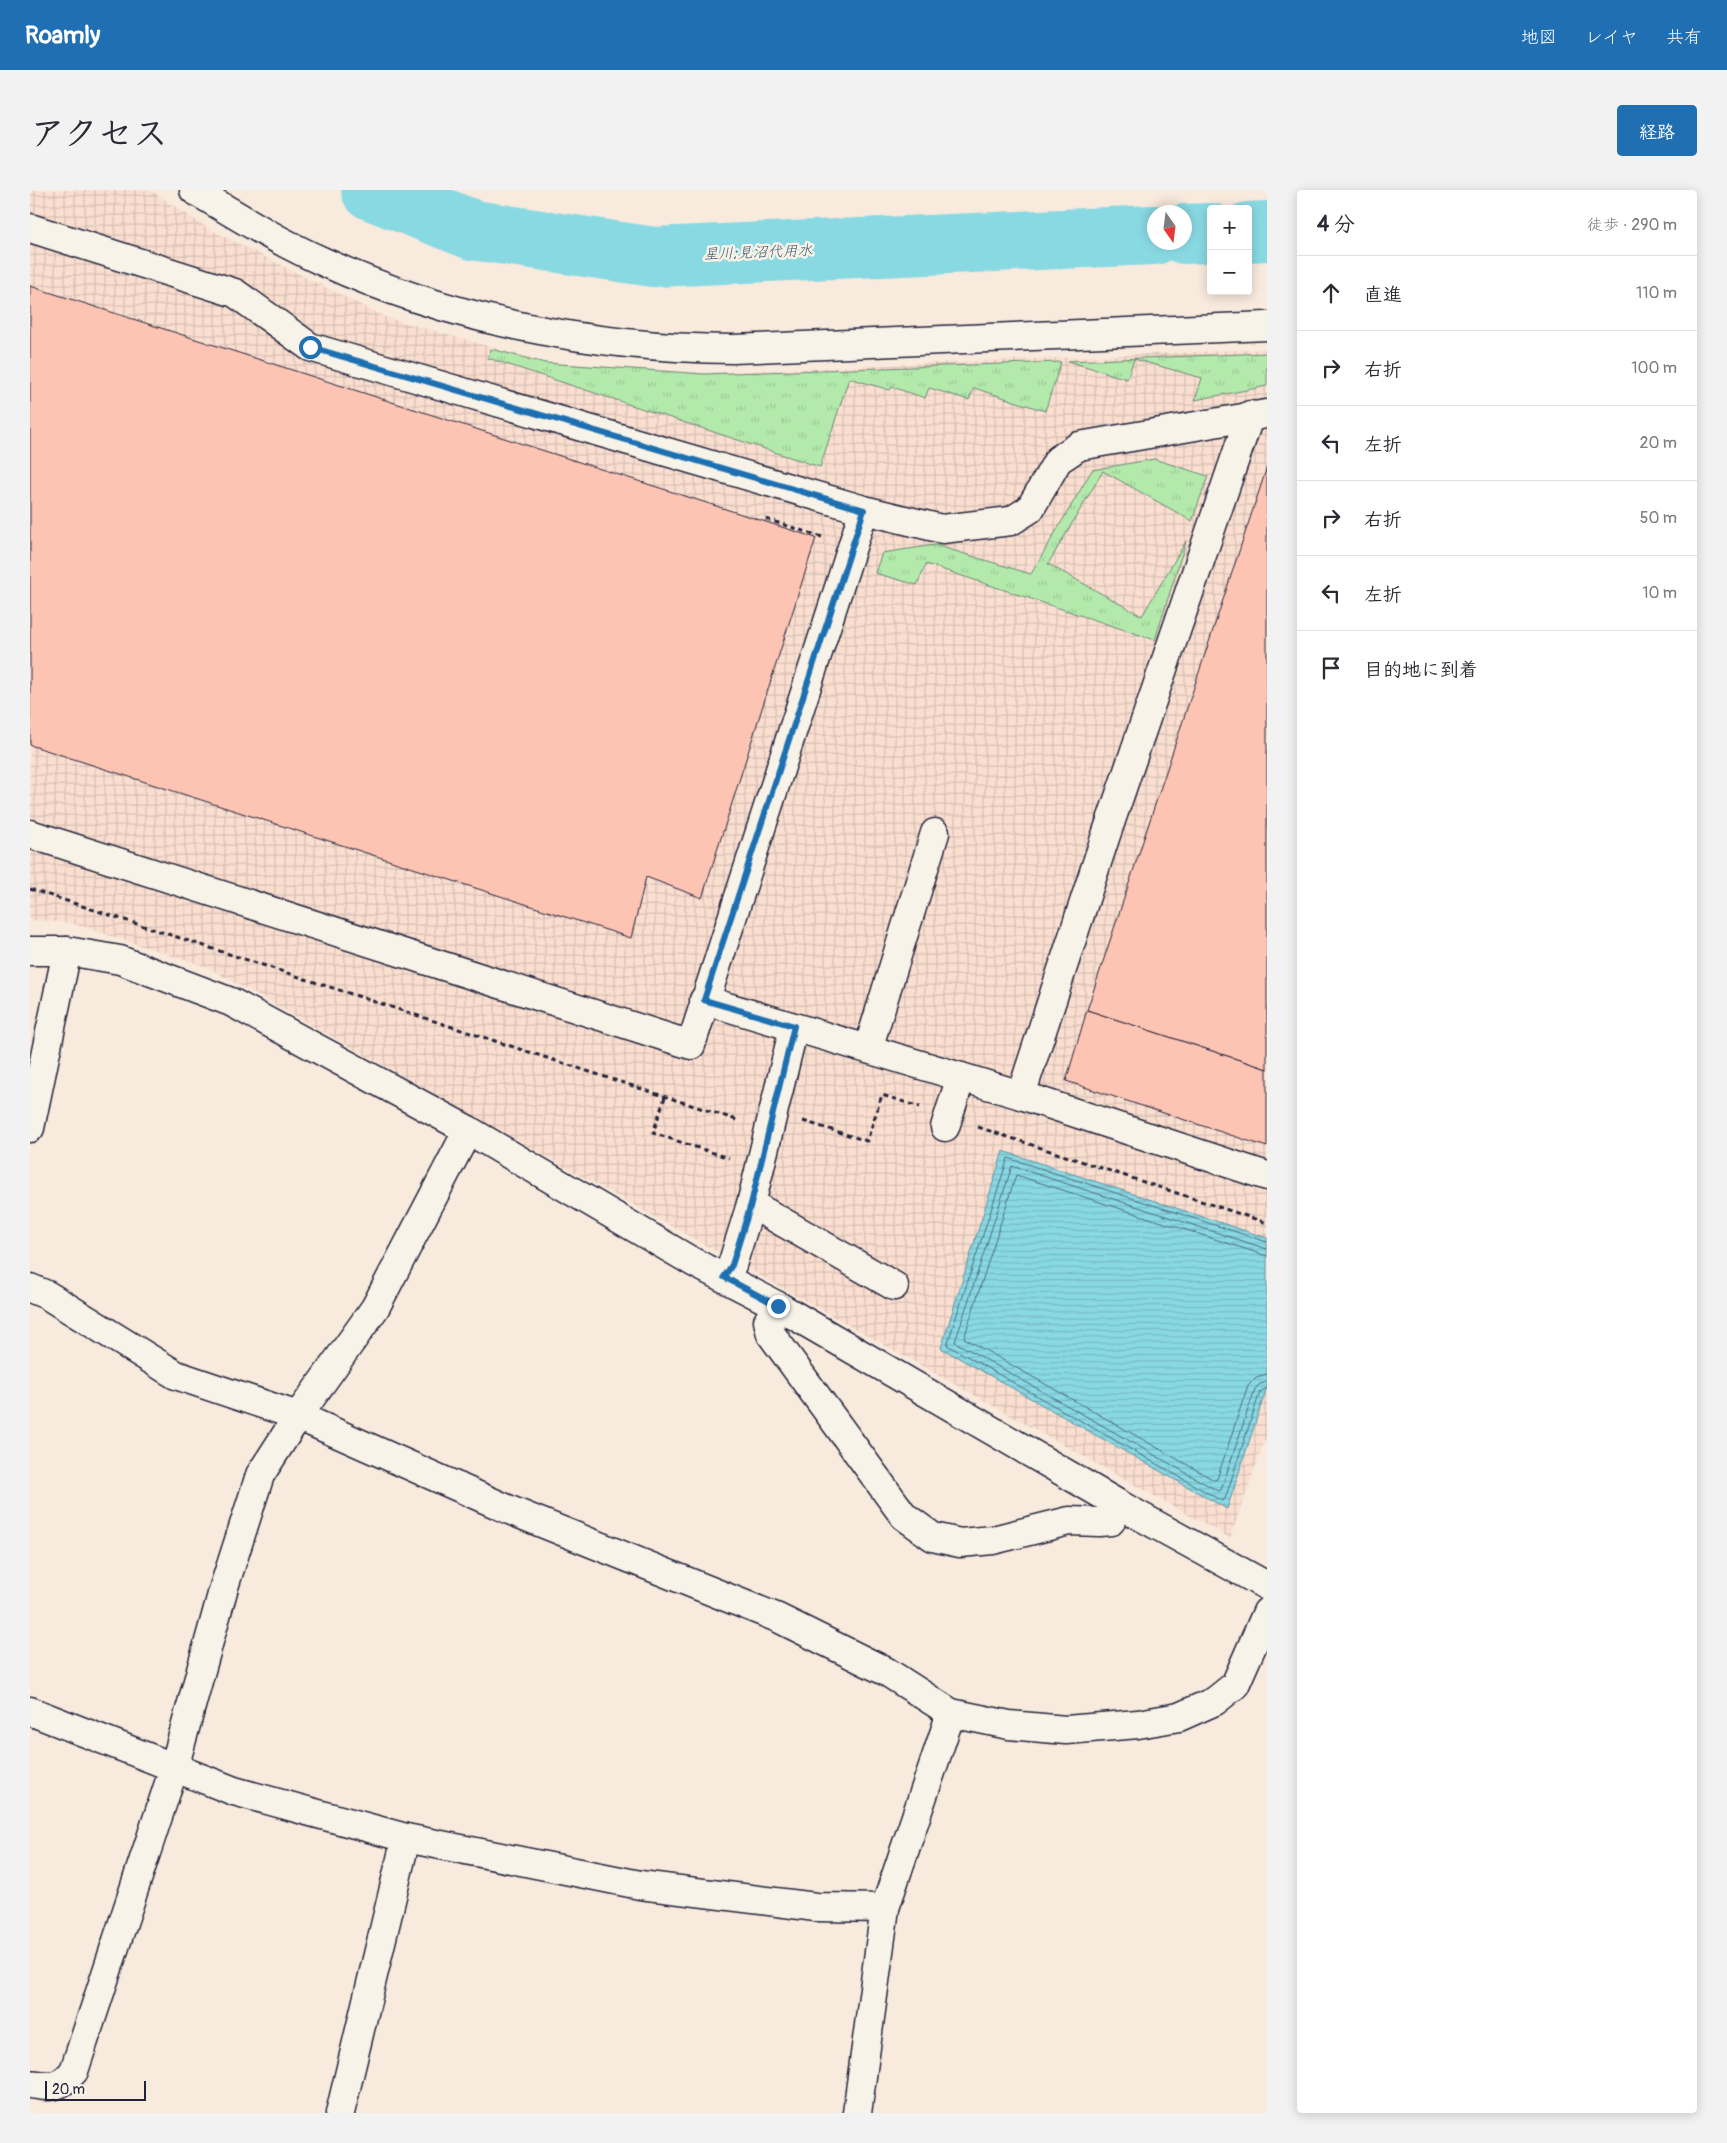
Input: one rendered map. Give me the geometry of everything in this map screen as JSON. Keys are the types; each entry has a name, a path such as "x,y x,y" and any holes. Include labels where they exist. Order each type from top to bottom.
{"street":[{"path":"194,190 282,242 360,277 445,307 535,329 586,338 685,348 733,348 1267,326"},
{"path":"30,228 235,293 310,347 864,510 942,529 1011,521 1030,509 1058,460 1079,446 1259,414"},
{"path":"1021,1095 1105,838 1259,414"},
{"path":"30,834 691,1045 864,510"},
{"path":"868,1049 935,833"},
{"path":"30,951 67,951 120,960 231,1002 468,1130 693,1262 778,1306 1120,1505 1267,1586"},
{"path":"30,1128 67,951"},
{"path":"704,1000 1021,1095 1267,1176"},
{"path":"724,1277 732,1265 751,1204 794,1026"},
{"path":"945,1128 960,1077"},
{"path":"30,2084 51,2087 65,2082 74,2071 174,1768 224,1587 260,1475 298,1416 376,1308 468,1130"},
{"path":"751,1204 894,1286"},
{"path":"30,1288 47,1295 176,1375 298,1416 512,1511 778,1618 886,1672 951,1713 1009,1725 1066,1730 1138,1724 1179,1717 1215,1701 1234,1686 1267,1612"},
{"path":"778,1306 768,1321 771,1334 904,1516 933,1537 960,1543 993,1540 1068,1521 1110,1521 1120,1505"},
{"path":"30,1710 234,1791 406,1838 640,1885 816,1907 885,1908"},
{"path":"857,2113 885,1908 951,1713"},
{"path":"340,2113 406,1838"}],"path":[{"path":"665,1097 653,1133 732,1158"}],"shaded area":[{"path":"30,190 150,190 209,229 385,317 544,362 704,373 1267,349 1267,1434 1230,1538 207,967 71,923 30,920"}],"green space":[{"path":"491,349 545,363 704,374 1061,362 1045,411 974,388 969,400 929,388 925,398 892,387 890,390 849,378 820,467 488,358"},
{"path":"1267,353 1267,386 1195,400 1202,378 1134,359 1127,379 1068,361"},
{"path":"1154,459 1208,476 1192,521 1103,471 1048,564 1142,616 1186,541 1155,640 926,564 917,585 875,573 882,553 935,545 1031,574 1092,470"}],"water":[{"path":"1003,1151 1267,1238 1267,1387 1227,1509 941,1348"}],"building":[{"path":"30,286 816,538 702,898 646,877 631,938 30,745"},
{"path":"1267,467 1267,1069 1087,1010"},
{"path":"1087,1010 1267,1069 1267,1147 1066,1081"}],"waterway":[{"name":"星川;見沼代用水","path":"371,190 473,230 654,257 1147,235"},
{"name":"星川;見沼代用水","path":"1252,232 1267,231"},
{"name":"星川;見沼代用水","path":"1192,234 1207,233"}],"route":[{"path":"310,347 864,510 704,1000 794,1026 751,1204 732,1265 724,1277 778,1306"}]}
